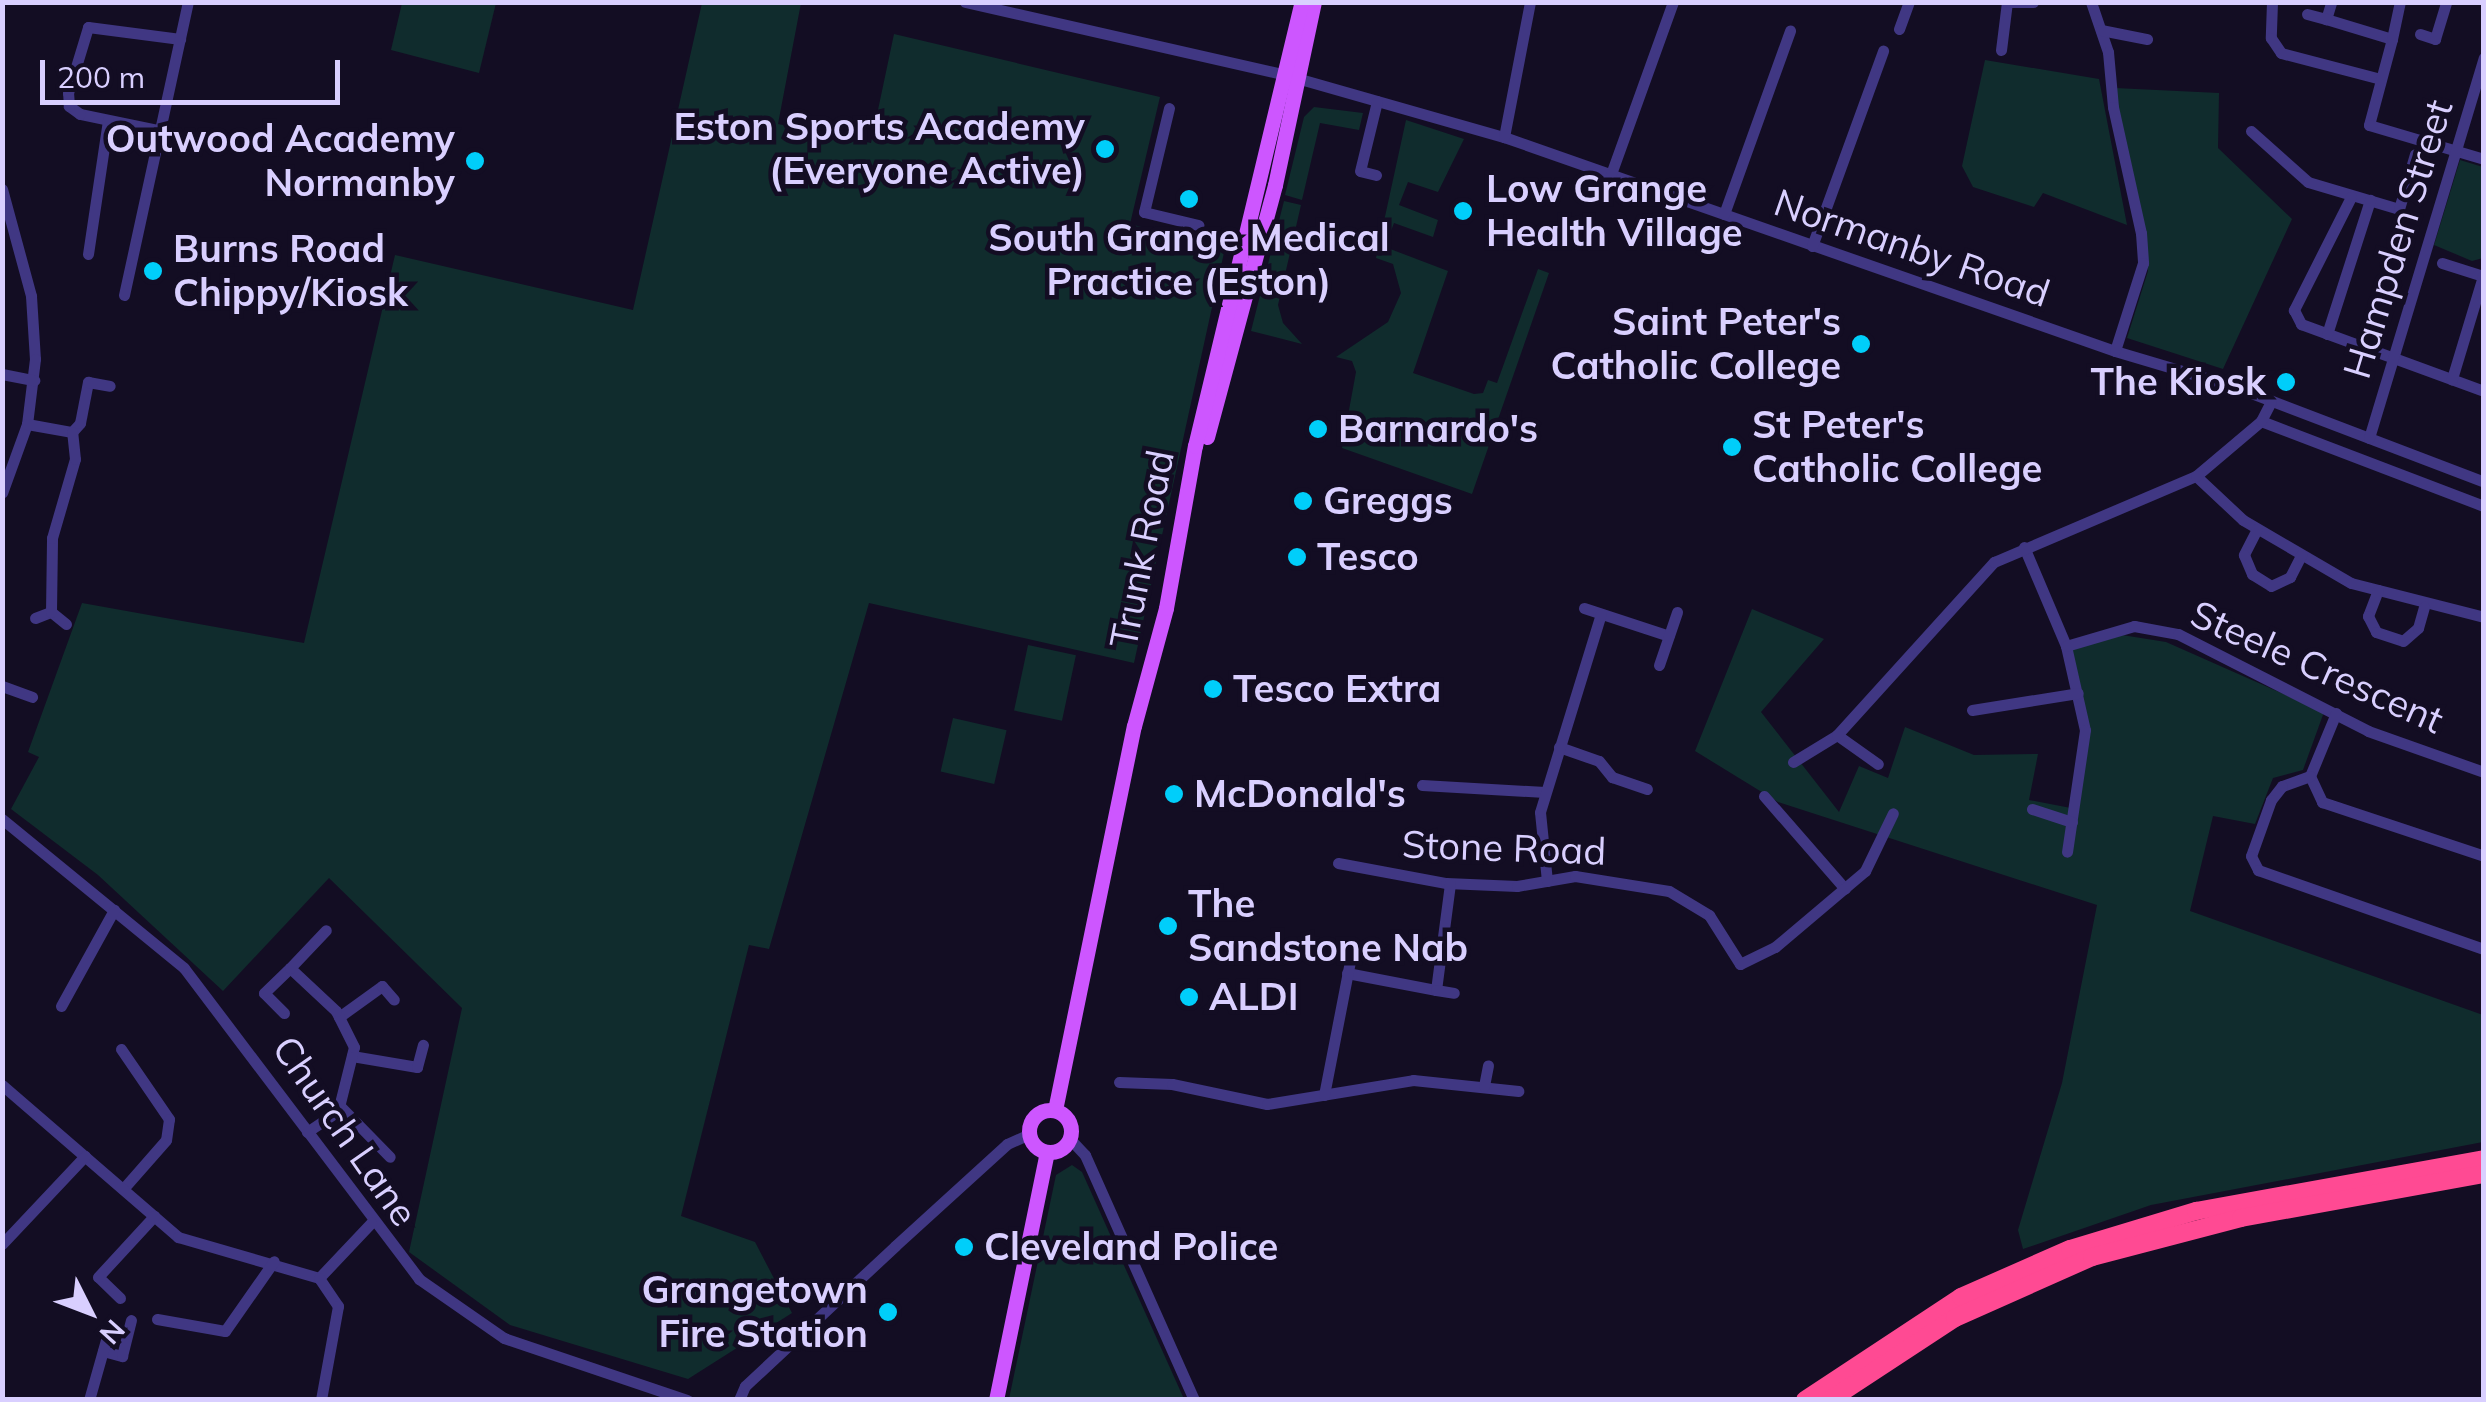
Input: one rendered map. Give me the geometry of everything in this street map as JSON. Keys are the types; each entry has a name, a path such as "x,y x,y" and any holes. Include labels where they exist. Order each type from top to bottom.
{"highway":[{"path":"1806,1400 1933,1313 2070,1249 2196,1211 2484,1158"},
{"path":"1830,1400 1955,1318 2092,1257 2241,1218 2484,1174"}],"main road":[{"name":"Trunk Road","path":"1055,1110 1187,503 1195,446 1293,77 1302,2"},
{"path":"1293,77 1314,2"},
{"path":"1055,1110 1070,1121 1070,1140 1046,1152 1029,1134 1036,1115 1055,1110"},
{"path":"996,1400 1046,1152"}],"street":[{"path":"124,295 188,2"},
{"path":"1504,137 1530,2"},
{"path":"1611,174 1673,2"},
{"path":"1898,28 1909,2"},
{"path":"2001,50 2007,2 2032,2"},
{"path":"2091,2 2102,30 2143,263 2116,352"},
{"path":"2272,2 2271,38 2281,53 2381,78"},
{"path":"2400,2 2368,125 2484,159"},
{"path":"2420,34 2435,39 2446,2"},
{"name":"Normanby Road","path":"970,3 1293,77 1504,137 2116,352 2272,400 2484,482"},
{"path":"2326,18 2330,3"},
{"path":"2307,14 2392,39"},
{"path":"162,131 76,112 68,102 84,30 98,25 180,40"},
{"path":"2102,30 2147,39"},
{"path":"1724,214 1790,31"},
{"path":"1812,246 1883,51"},
{"name":"Hampden Street","path":"2369,438 2484,58"},
{"path":"1376,176 1360,171 1377,101"},
{"path":"1169,108 1144,212 1198,225"},
{"path":"88,254 108,120"},
{"path":"2252,131 2308,182 2399,209 2415,154"},
{"path":"2,190 7,222 31,296 34,380 27,424 2,493"},
{"path":"2351,196 2294,310 2302,324 2484,391"},
{"path":"2327,334 2370,200"},
{"path":"2442,264 2483,276 2452,380"},
{"path":"2,374 34,380"},
{"path":"51,612 53,527 75,459 72,432 80,422 82,379 110,386"},
{"path":"1793,762 1837,735 1994,562 2196,476 2261,421 2272,400"},
{"path":"2261,421 2484,506"},
{"path":"27,424 72,432"},
{"path":"2196,476 2257,529 2302,556 2424,607 2484,617"},
{"path":"2257,529 2244,555 2252,574 2271,586 2290,577 2302,556"},
{"path":"2024,547 2066,646 2085,730 2067,852"},
{"path":"2378,590 2368,616 2376,632 2403,641 2418,628 2424,607"},
{"path":"1584,608 1668,636"},
{"path":"34,618 51,612"},
{"path":"51,612 66,624"},
{"path":"1659,665 1678,612"},
{"path":"1547,881 1540,812 1602,614"},
{"name":"Steele Crescent","path":"2066,646 2118,628 2154,628 2336,712 2368,731 2484,772"},
{"path":"3,689 32,697"},
{"path":"1972,710 2078,693"},
{"path":"2336,712 2310,776 2322,802 2484,856"},
{"path":"1837,735 1878,764"},
{"path":"1559,747 1600,761 1612,777 1647,789"},
{"path":"2310,776 2282,786 2271,800 2251,856 2258,870 2484,948"},
{"path":"1422,785 1545,792"},
{"path":"1764,796 1845,889 1865,872 1894,814"},
{"path":"2032,808 2072,822"},
{"name":"Church Lane","path":"2,820 184,968 371,1223 419,1279 478,1324 556,1361 687,1400"},
{"name":"Stone Road","path":"1338,862 1450,884 1547,881 1575,876 1669,892 1709,915 1740,964 1776,947 1845,889"},
{"path":"1436,990 1450,884"},
{"path":"60,1006 114,910"},
{"path":"284,1014 264,993 326,930"},
{"path":"1324,1095 1351,956"},
{"path":"290,968 339,1016 352,1056 340,1106 306,1132"},
{"path":"1347,973 1454,993"},
{"path":"339,1016 382,986 394,1000"},
{"path":"352,1056 417,1067 423,1045"},
{"path":"121,1049 169,1119 166,1140 123,1189"},
{"path":"1484,1086 1488,1065"},
{"path":"1120,1082 1172,1084 1267,1104 1413,1080 1518,1091"},
{"path":"2,1085 178,1237 319,1278 338,1306 321,1400"},
{"path":"340,1106 390,1157"},
{"path":"739,1400 745,1386 895,1246 1007,1144 1029,1134"},
{"path":"1070,1140 1085,1156 1194,1400"},
{"path":"2,1244 84,1156"},
{"path":"120,1298 98,1278 154,1216"},
{"path":"319,1278 371,1223"},
{"path":"157,1319 224,1331 274,1262"},
{"path":"89,1400 104,1346 122,1356 131,1320"}],"green space":[{"path":"402,3 496,3 479,73 391,50"},
{"path":"702,3 801,3 778,124 871,143 894,34 1160,97 1130,224 1225,248 1134,663 869,603 769,949 749,945 681,1216 755,1242 792,1313 688,1379 510,1325 409,1252 462,1008 329,878 223,991 98,875 11,809 39,757 28,752 82,603 304,643 395,255 633,310"},
{"path":"1985,60 2099,79 2127,225 2043,193 2034,207 1973,187 1962,166"},
{"path":"2115,88 2219,93 2218,148 2292,219 2223,369 2127,338 2148,271"},
{"path":"1314,107 1363,113 1359,130 1320,123 1302,200 1285,195 1304,117"},
{"path":"1406,120 1464,139 1438,192 1408,182 1399,205 1438,220 1433,237 1394,223 1385,247 1448,271 1413,373 1474,394 1483,393 1488,380 1497,383 1538,269 1549,273 1472,494 1342,448 1356,372 1352,361 1336,357 1388,322 1401,293 1393,264 1376,258"},
{"path":"2460,160 2483,167 2483,258 2472,261 2434,245"},
{"path":"1284,201 1301,205 1278,305 1283,323 1302,344 1251,331"},
{"path":"1752,609 1824,639 1761,712 1839,812 1859,766 1888,778 1905,727 1974,755 2038,754 2029,800 2076,809 2088,726 2068,650 2122,635 2166,642 2324,712 2303,770 2273,778 2255,824 2213,816 2190,911 2483,1015 2483,1142 2151,1205 2023,1249 2018,1230 2062,1083 2097,905 1778,802 1695,751"},
{"path":"1028,645 1076,655 1062,721 1014,711"},
{"path":"953,718 1007,730 994,784 941,772"},
{"path":"1072,1165 1082,1172 1184,1399 1009,1399 1056,1175"}],"place":[{"name":"Eston Sports Academy (Everyone Active)","path":"1105,149"},
{"name":"Outwood Academy Normanby","path":"475,161"},
{"name":"South Grange Medical Practice (Eston)","path":"1189,199"},
{"name":"Low Grange Health Village","path":"1463,211"},
{"name":"Burns Road Chippy/Kiosk","path":"153,271"},
{"name":"Saint Peter's Catholic College","path":"1861,344"},
{"name":"The Kiosk","path":"2286,382"},
{"name":"Barnardo's","path":"1318,429"},
{"name":"St Peter's Catholic College","path":"1732,447"},
{"name":"Greggs","path":"1303,501"},
{"name":"Tesco","path":"1297,557"},
{"name":"Tesco Extra","path":"1213,689"},
{"name":"McDonald's","path":"1174,794"},
{"name":"The Sandstone Nab","path":"1168,926"},
{"name":"ALDI","path":"1189,997"},
{"name":"Cleveland Police","path":"964,1247"},
{"name":"Grangetown Fire Station","path":"888,1312"}]}
